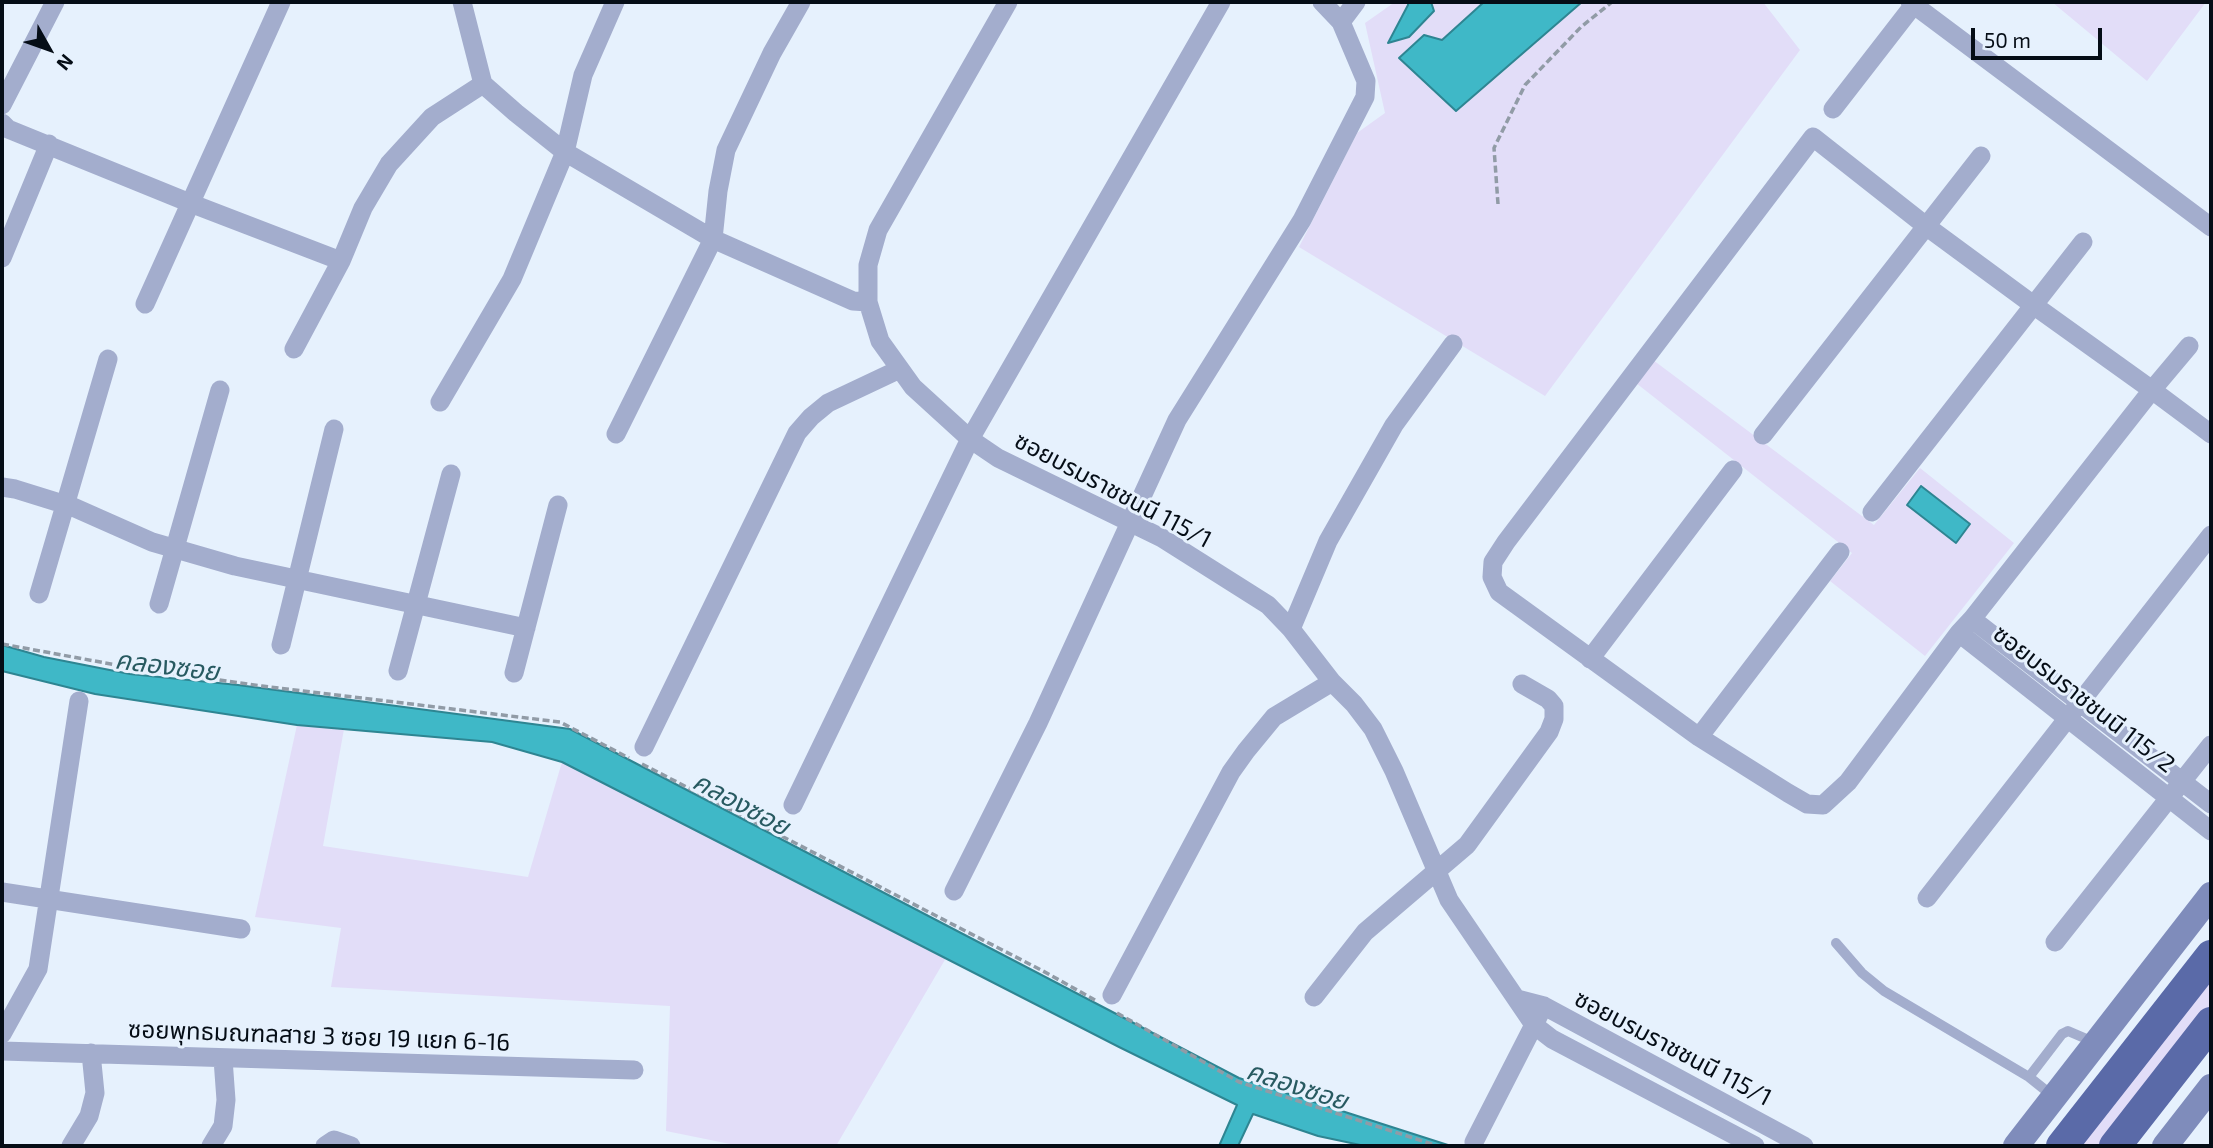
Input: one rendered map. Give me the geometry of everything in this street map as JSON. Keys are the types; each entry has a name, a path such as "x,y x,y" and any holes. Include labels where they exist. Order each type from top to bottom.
{"highway":[{"path":"2062,1146 2211,956"},
{"path":"2115,1146 2211,1023"}],"main road":[{"path":"2016,1146 2211,895"},
{"path":"2165,1146 2211,1087"}],"street":[{"path":"2,105 55,2"},
{"path":"145,304 281,2"},
{"path":"462,2 483,84 565,152 713,239 853,301 868,302"},
{"path":"440,402 512,279 565,152 583,75 615,2"},
{"path":"616,435 713,239 726,150 772,53 801,2"},
{"name":"ซอยบรมราชชนนี 115/1","path":"1008,2 878,230 868,265 868,302 880,341 913,387 970,439 998,458 1162,538 1268,605 1373,729 1394,771 1449,900 1534,1025 1552,1040 1748,1143"},
{"path":"793,805 970,439 1221,2"},
{"path":"954,891 1038,723 1177,420 1302,220 1365,97 1366,81 1341,22 1322,2"},
{"path":"1341,22 1356,2"},
{"path":"1833,109 1913,3 2211,227"},
{"path":"294,349 341,261 363,208 389,164 432,117 483,84"},
{"path":"2,123 8,129 341,261"},
{"path":"2189,346 2152,390 1965,626 1847,782 1823,805 1807,804 1699,737 1499,592 1492,577 1493,562 1514,531 1813,137 1926,226 2152,390 2211,434"},
{"path":"2,258 48,144"},
{"path":"1763,435 1981,156"},
{"path":"1872,512 2083,242"},
{"path":"1291,629 1328,541 1394,425 1453,344"},
{"path":"39,594 108,359"},
{"path":"644,747 797,433 828,403 900,369"},
{"path":"159,604 220,390"},
{"path":"281,645 334,429"},
{"path":"1590,659 1733,470"},
{"path":"398,671 451,474"},
{"path":"2,487 65,505 152,542 235,566 526,628"},
{"path":"514,673 558,505"},
{"path":"1927,898 2211,535"},
{"path":"1699,737 1840,552"},
{"name":"ซอยบรมราชชนนี 115/2","path":"1965,626 2082,702 2211,804"},
{"name":"ซอยบรมราชชนนี 115/2","path":"1965,626 2069,719 2211,831"},
{"path":"1108,1003 1231,772 1274,718 1332,682"},
{"path":"1314,997 1365,932 1468,845 1549,732 1554,719 1554,706 1548,699 1522,684"},
{"path":"2,1034 38,969 79,701"},
{"path":"2055,942 2211,745"},
{"path":"2,891 241,929"},
{"name":"ซอยบรมราชชนนี 115/1","path":"1517,999 1544,1006 1804,1146"},
{"path":"1474,1142 1544,1006"},
{"name":"ซอยพุทธมณฑลสาย 3 ซอย 19 แยก 6-16","path":"2,1051 634,1070"},
{"path":"71,1146 89,1116 95,1093 91,1053"},
{"path":"1626,1078 1636,1057"},
{"path":"211,1146 223,1126 226,1100 223,1059"},
{"path":"1748,1143 1752,1118"}],"lane":[{"path":"1836,943 1862,973 1884,991 2029,1077 2055,1097"},
{"path":"2029,1077 2062,1034 2068,1031 2096,1043"}],"path":[{"path":"1498,204 1494,148 1525,85 1581,27 1612,2"},
{"path":"2,644 122,666 560,722 1108,1003 1240,1082 1438,1146"}],"shaded area":[{"path":"1395,2 1408,2 1408,5 1389,42 1434,11 1431,2 1484,2 1442,40 1456,111 1582,2 1763,2 1800,50 1545,396 1299,247 1357,133 1385,113 1365,23"},
{"path":"2052,2 2206,2 2147,81"},
{"path":"1653,360 1874,525 1920,468 2014,543 1925,656 1830,581 1852,553 1636,383"},
{"path":"297,725 344,729 323,846 528,877 562,762 946,958 836,1146 740,1146 666,1131 670,1006 331,987 341,928 255,917"},
{"path":"2211,970 2211,1005 2102,1146 2073,1146"}],"water":[{"path":"1408,2 1431,2 1434,11 1409,37 1388,43 1408,5"},
{"path":"1484,2 1582,2 1456,111 1399,58 1424,35 1442,40"},
{"path":"1921,486 1970,524 1956,543 1907,505"},
{"path":"2,645 44,657 130,674 238,685 570,729 1239,1078 1451,1146 1365,1146 1318,1136 1253,1114 1238,1146 1219,1146 1237,1105 562,762 492,742 297,725 95,694 2,671"}],"water label":[{"name":"คลองซอย","path":"167,666"},
{"name":"คลองซอย","path":"741,804"},
{"name":"คลองซอย","path":"1297,1086"}]}
